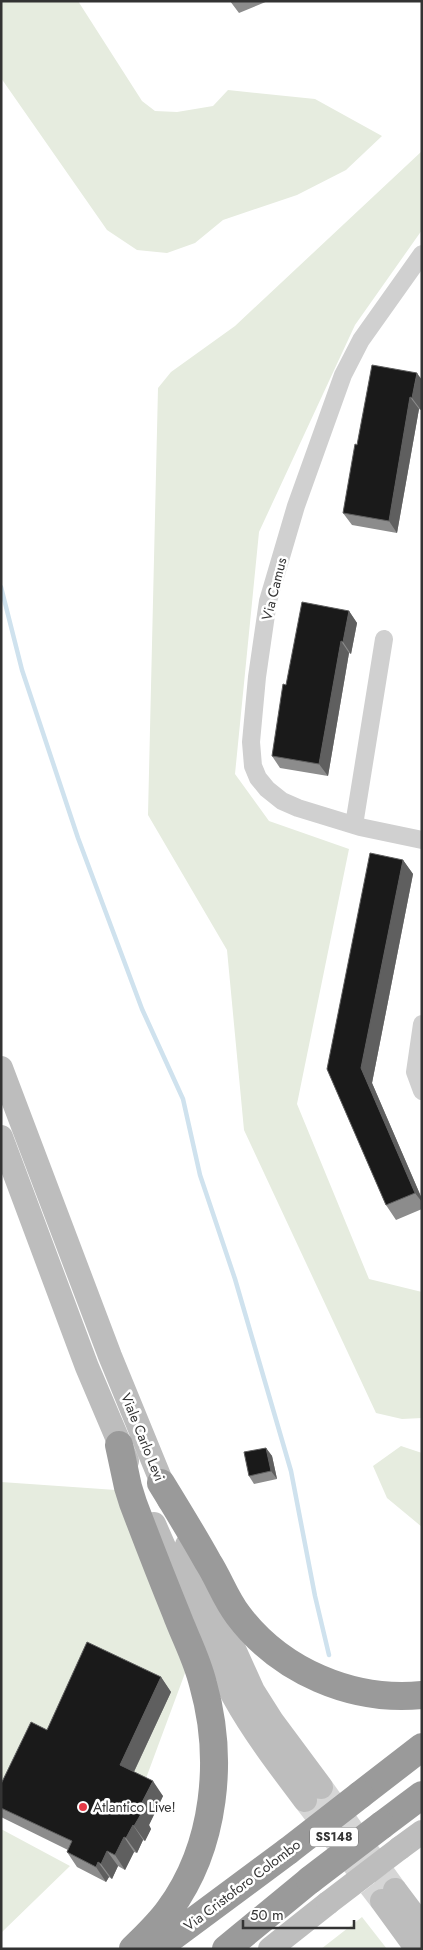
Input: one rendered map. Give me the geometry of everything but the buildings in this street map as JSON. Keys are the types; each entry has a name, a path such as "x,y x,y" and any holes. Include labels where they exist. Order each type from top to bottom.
{"highway":[{"path":"119,1445 133,1503 199,1668 208,1702 214,1749 210,1807 200,1850 193,1869 170,1909 133,1949"},
{"path":"162,1483 210,1564 230,1603 246,1625 264,1644 307,1673 343,1688 386,1696 422,1695"},
{"name":"Via Cristoforo Colombo","path":"156,1949 299,1865 371,1810 422,1747"},
{"name":"SS148","path":"371,1810 422,1770"},
{"name":"Via Cristoforo Colombo","path":"226,1949 299,1865 371,1810 422,1795"},
{"name":"SS148","path":"183,1949 299,1865"}],"street":[{"name":"Via Camus","path":"422,254 361,340 343,375 296,506 268,601 256,677 251,742 253,766 258,778 266,789 282,801 298,808 354,825 422,840"},
{"path":"354,825 384,639"},
{"path":"422,1024 418,1073 422,1091"},
{"name":"Viale Carlo Levi","path":"1,1068 110,1356 198,1572 253,1691 313,1794 257,1733 229,1689 119,1445 77,1342 1,1136"},
{"path":"270,1949 422,1832"},
{"path":"391,1900 422,1917"},
{"path":"391,1900 422,1926"},
{"path":"391,1900 407,1949"},
{"path":"391,1900 417,1949"},
{"path":"293,1949 314,1927 328,1903"}],"shaded area":[{"path":"1,1 78,1 142,101 155,111 177,112 213,106 228,90 315,99 382,136 346,170 297,195 223,220 195,243 167,253 137,250 107,230 1,78"},
{"path":"422,151 422,230 355,325 259,532 235,774 269,821 349,849 297,1104 369,1279 422,1292 422,1418 402,1419 376,1413 244,1130 227,950 148,815 158,388 171,372 235,326"},
{"path":"401,1446 422,1453 422,1527 387,1498 373,1466"},
{"path":"1,1482 116,1490 188,1665 145,1781 1,1811"},
{"path":"1,1829 70,1866 1,1933"},
{"path":"362,1917 387,1949 321,1949"}],"waterway":[{"path":"1,587 22,670 78,838 142,1009 183,1099 200,1175 235,1279 291,1471 315,1596 329,1655"}],"tunnel":[{"path":"321,1787 395,1890"},
{"path":"305,1800 382,1901"}],"place":[{"name":"Atlantico Live!","path":"83,1807"}]}
